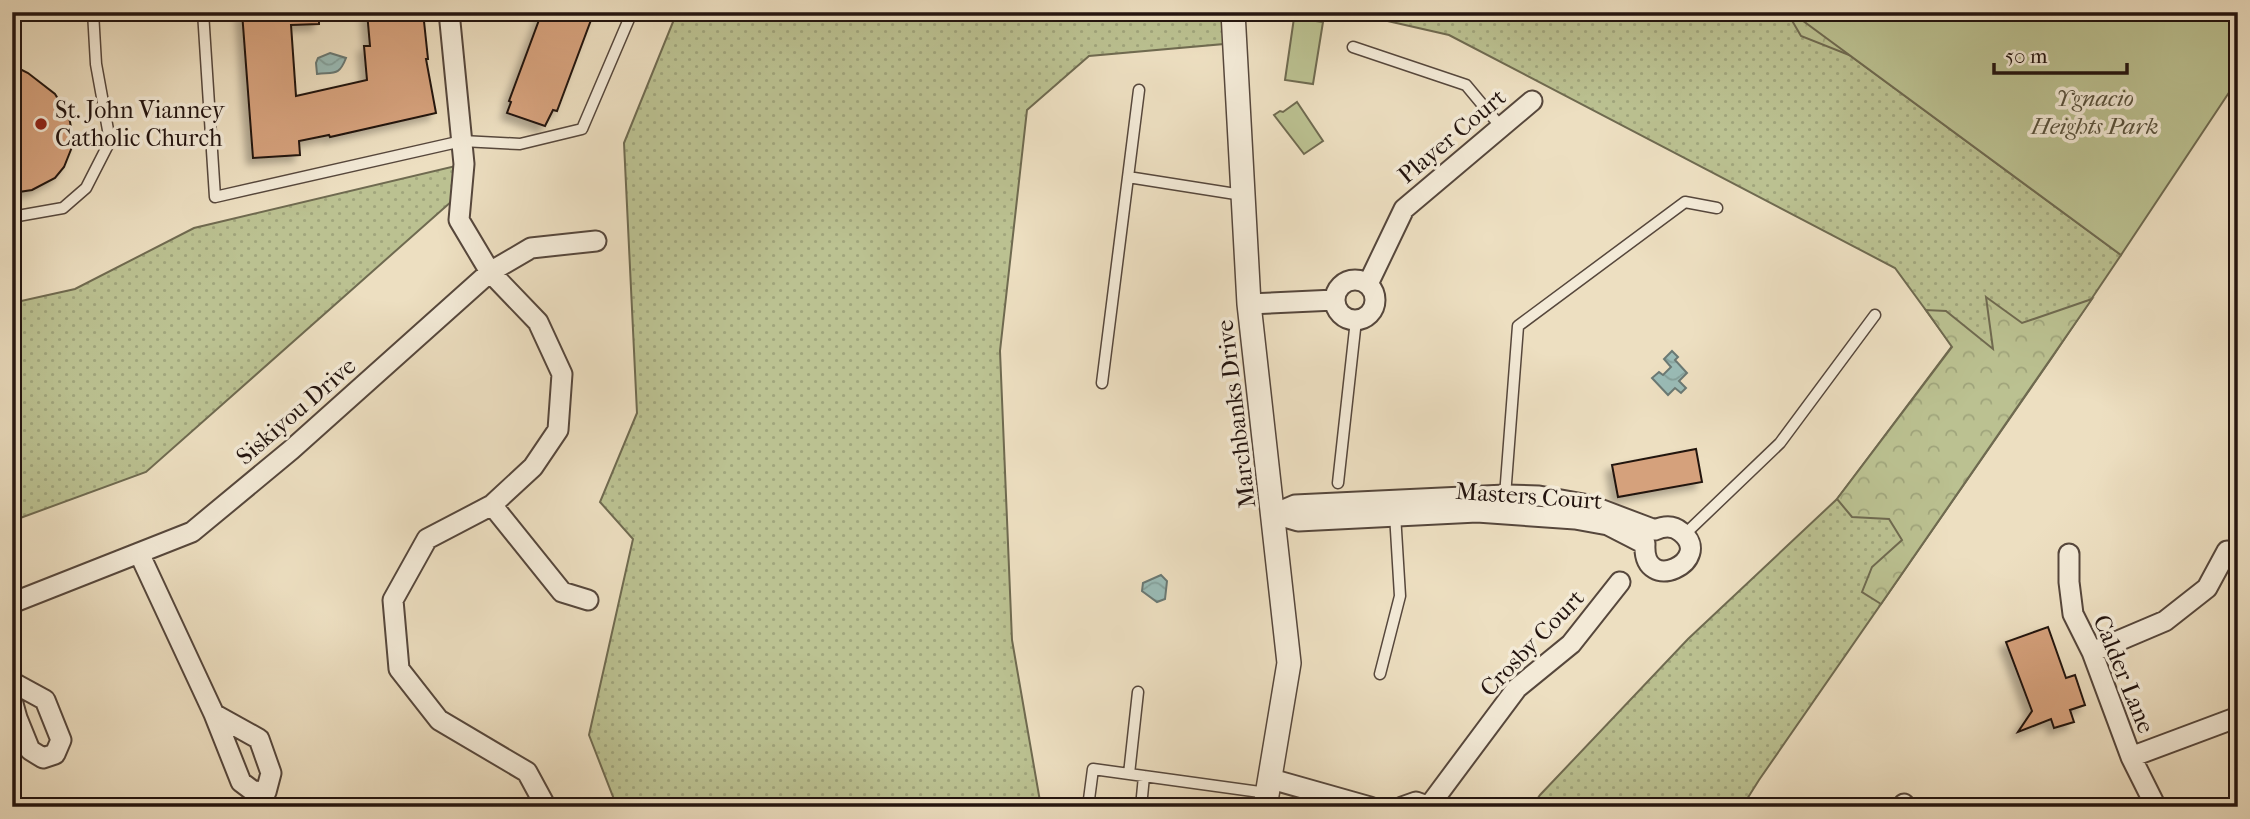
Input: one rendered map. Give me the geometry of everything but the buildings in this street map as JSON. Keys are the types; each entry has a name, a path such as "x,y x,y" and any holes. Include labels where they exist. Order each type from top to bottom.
{"street":[{"path":"449,12 464,164 458,220 490,272 538,322 562,374 558,430 533,467 492,505 427,539 393,600 399,669 439,720 527,772 546,807"},
{"name":"Marchbanks Drive","path":"1233,12 1250,304 1289,663 1268,793"},
{"name":"Player Court","path":"1368,284 1404,209 1532,101"},
{"name":"Siskiyou Drive","path":"12,603 192,532 291,450 490,272 531,248 596,241"},
{"path":"1349,280 1368,284 1375,294 1375,306 1368,316 1356,320 1339,312 1335,300 1339,288 1349,280"},
{"path":"1250,304 1335,300"},
{"name":"Masters Court","path":"1274,514 1298,521 1396,509 1477,512 1539,496 1589,505 1655,530 1670,527 1684,535 1689,546 1688,557 1679,567 1665,571 1650,564 1645,544 1608,525 1505,505"},
{"path":"492,505 562,592 588,600"},
{"path":"2092,652 2165,621 2207,588 2227,551"},
{"path":"139,553 214,714"},
{"name":"Calder Lane","path":"2069,554 2068,582 2073,614 2092,652 2132,757 2156,807"},
{"name":"Crosby Court","path":"1402,807 1416,802 1429,806 1517,688 1571,644 1620,582"},
{"path":"12,682 45,700 61,740 55,754 43,758 30,750 12,700"},
{"path":"2132,757 2238,717"},
{"path":"1268,793 1370,807"}],"lane":[{"path":"12,217 63,208 86,188 110,141 96,64 93,12"},
{"path":"203,12 215,197 462,141 520,145 582,129 632,12"},
{"path":"1353,47 1466,85 1501,127"},
{"path":"1102,383 1139,90"},
{"path":"1128,177 1243,195"},
{"path":"1505,505 1518,326 1685,202 1717,208"},
{"path":"1684,535 1780,443 1875,315"},
{"path":"1338,483 1356,320"},
{"path":"1380,674 1400,596 1396,509"},
{"path":"1129,774 1138,692"},
{"path":"1088,807 1093,769 1268,793"},
{"path":"1141,807 1144,776"}],"green space":[{"path":"677,12 1233,12 1235,43 1089,56 1027,110 1000,351 1012,640 1041,807 617,807 589,735 633,539 600,502 637,413 624,143"},
{"path":"1348,12 1791,12 2121,255 1742,807 1532,807 1540,795 1688,639 1837,499 1952,346 1895,268 1449,35"},
{"path":"1787,12 1833,12 1849,55 1801,36"},
{"name":"Ygnacio Heights Park","path":"1791,12 2238,12 2238,79 2121,255"},
{"path":"1294,18 1323,22 1313,84 1285,80"},
{"path":"1297,102 1323,141 1304,154 1274,115"},
{"path":"464,164 461,193 146,472 12,521 12,303 75,289 194,228"},
{"path":"1986,297 2022,323 2092,299 1881,604 1862,592 1872,567 1902,540 1889,519 1852,517 1837,499 1952,347 1926,310 1946,311 1993,349"}],"water":[{"path":"330,53 346,58 341,68 336,72 317,74 318,58"},
{"path":"1672,351 1678,357 1675,360 1687,373 1679,381 1686,388 1681,393 1675,388 1668,395 1652,378 1659,372 1663,375 1671,367 1664,359"},
{"path":"1161,575 1167,581 1165,599 1157,602 1142,591 1143,583"}],"place":[{"name":"St. John Vianney Catholic Church","path":"41,124"}]}
